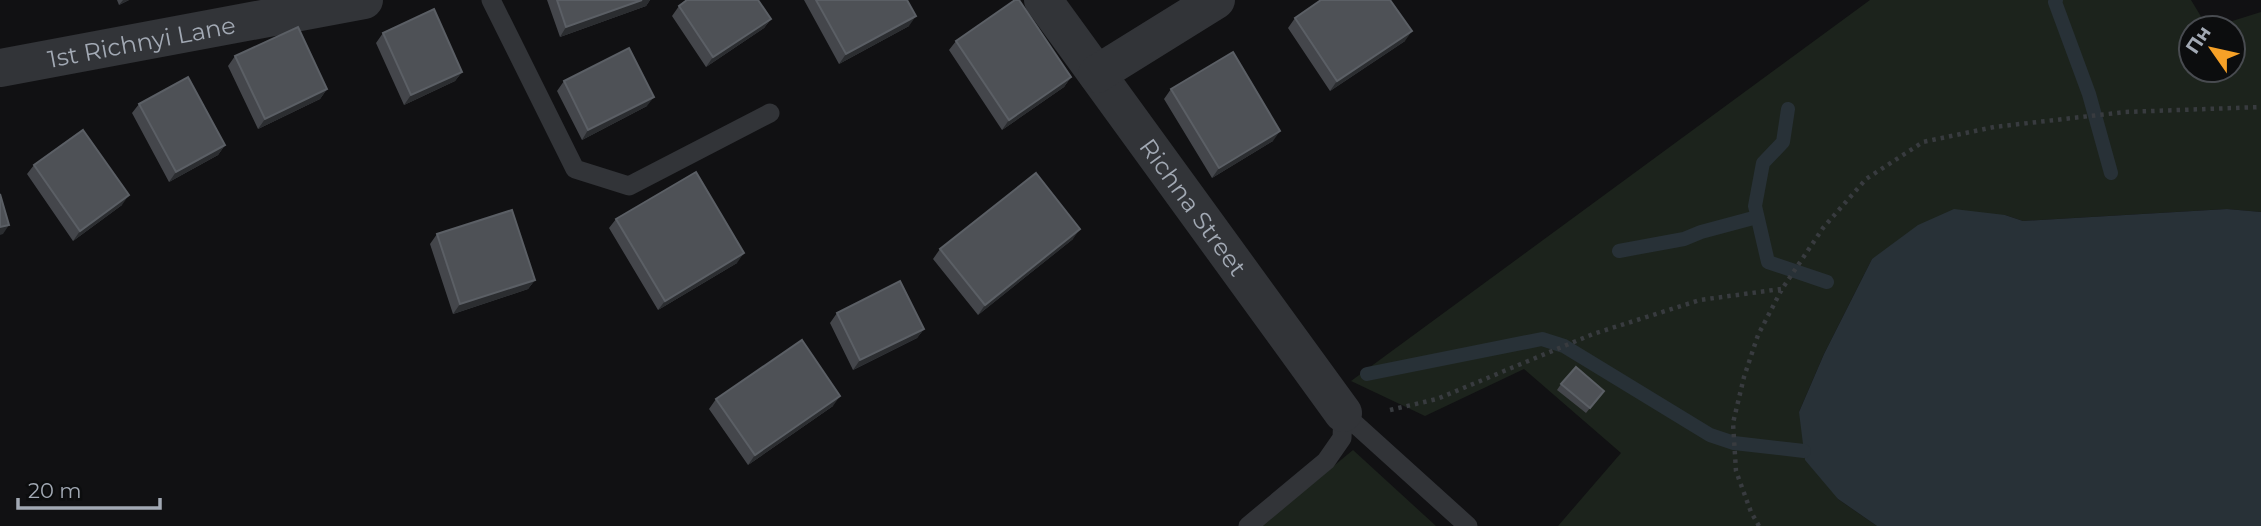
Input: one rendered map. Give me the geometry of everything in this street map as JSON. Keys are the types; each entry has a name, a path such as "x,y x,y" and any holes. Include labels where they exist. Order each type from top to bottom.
{"street":[{"name":"1st Richnyi Lane","path":"0,68 365,0"},
{"name":"Richna Street","path":"1043,0 1347,416"},
{"path":"1097,74 1216,0"}],"lane":[{"path":"491,0 575,169 629,186 770,113"},
{"path":"1248,526 1326,461 1342,438 1347,416 1468,526"}],"path":[{"path":"1759,526 1736,471 1732,423 1744,377 1758,335 1782,289 1823,228 1866,179 1923,142 1994,127 2125,112 2261,107"},
{"path":"1347,416 1437,399 1593,334 1700,300 1782,289"}],"shaded area":[{"path":"1870,0 2191,0 2200,14 2177,14 2177,84 2247,84 2247,16 2261,12 2261,212 2227,209 2023,221 2005,215 1872,259 1824,354 1799,412 1838,499 1877,526 1558,526 1621,453 1524,369 1425,416 1351,381"},
{"path":"1954,209 2005,215 2023,221 2227,209 2261,212 2261,526 1877,526 1838,499 1805,460 1799,412 1824,354 1872,259 1918,225"},
{"path":"1353,450 1436,526 1261,526"}],"building":[{"path":"557,0 642,0 566,27"},
{"path":"687,0 758,0 771,19 713,57 679,6"},
{"path":"816,0 907,0 916,16 846,54"},
{"path":"1015,0 1019,0 1071,77 1009,120 956,41"},
{"path":"1321,0 1390,0 1412,31 1337,81 1295,18"},
{"path":"434,9 462,72 411,95 383,33"},
{"path":"298,27 327,89 265,119 235,56"},
{"path":"629,48 654,97 588,130 564,81"},
{"path":"1233,52 1280,131 1219,168 1171,89"},
{"path":"188,77 225,145 176,172 139,104"},
{"path":"83,130 129,195 80,231 34,165"},
{"path":"696,172 744,253 665,301 616,219"},
{"path":"1036,173 1080,229 985,305 940,249"},
{"path":"0,194 9,225 0,227"},
{"path":"512,210 535,280 460,304 437,234"},
{"path":"900,281 924,329 860,360 837,313"},
{"path":"802,340 840,396 755,455 716,399"},
{"path":"1576,367 1604,391 1590,408 1561,384"}],"waterway":[{"path":"2056,0 2089,94 2111,173"},
{"path":"1788,109 1783,142 1763,163 1755,206 1768,262 1827,282"},
{"path":"1619,251 1684,239 1757,217"},
{"path":"1367,374 1542,339 1564,346 1710,435 1734,443 1804,451"}]}
